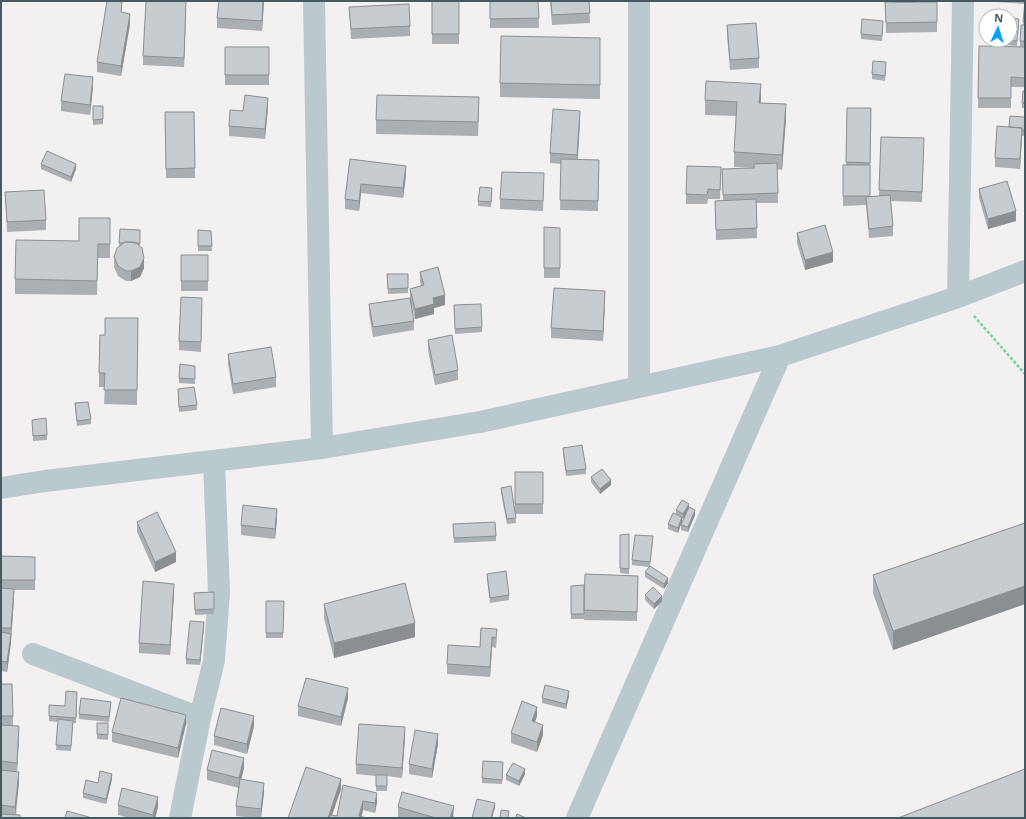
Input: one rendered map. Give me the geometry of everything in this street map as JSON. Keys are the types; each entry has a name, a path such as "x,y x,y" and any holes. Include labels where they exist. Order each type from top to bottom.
{"street":[{"path":"314,1 322,448"},
{"path":"639,1 639,387"},
{"path":"958,296 964,1"},
{"path":"1,488 45,481 322,448 480,422 780,356 958,296 1025,271"},
{"path":"577,818 780,356"},
{"path":"180,818 200,718 214,660 219,592 214,461"},
{"path":"34,654 200,718"}],"path":[{"path":"958,296 1025,374"}],"building":[{"path":"107,1 122,2 121,12 130,14 121,66 97,62"},
{"path":"146,1 186,1 184,58 143,56"},
{"path":"219,1 263,1 262,21 217,18"},
{"path":"432,1 459,1 459,34 432,34"},
{"path":"490,1 538,1 539,18 490,19"},
{"path":"551,1 589,1 590,13 552,15"},
{"path":"915,1 915,2 894,2"},
{"path":"1025,1 1025,22 1023,22"},
{"path":"885,2 937,2 937,22 886,23"},
{"path":"409,4 410,26 351,29 349,7"},
{"path":"862,19 883,21 882,36 861,34"},
{"path":"756,23 759,58 730,60 727,25"},
{"path":"1021,25 1025,25 1025,41 1020,41"},
{"path":"501,36 600,38 600,85 500,83"},
{"path":"225,47 269,47 269,75 225,75"},
{"path":"1025,47 1025,78 1011,77 1011,98 978,98 979,48"},
{"path":"873,61 886,62 885,76 872,74"},
{"path":"65,74 93,77 90,105 61,101"},
{"path":"706,81 761,84 759,103 786,104 782,155 734,152 737,102 705,100"},
{"path":"1023,91 1025,91 1025,103 1022,103"},
{"path":"245,95 268,98 265,129 229,126 230,110 243,111"},
{"path":"377,95 479,97 478,122 376,120"},
{"path":"93,106 103,106 103,119 93,120"},
{"path":"847,108 871,108 870,163 846,162"},
{"path":"553,109 580,111 577,155 550,153"},
{"path":"165,112 194,112 195,168 166,169"},
{"path":"1010,116 1025,117 1024,131 1022,131 1022,128 1009,127"},
{"path":"997,126 1022,128 1020,159 995,158"},
{"path":"881,137 924,138 922,192 879,190"},
{"path":"47,151 76,164 71,177 41,164"},
{"path":"350,159 406,166 403,188 361,184 359,201 345,199"},
{"path":"561,159 599,160 598,201 560,200"},
{"path":"777,163 778,193 723,195 722,169 754,168 754,164"},
{"path":"843,165 870,165 870,196 843,196"},
{"path":"687,166 721,167 720,190 708,189 707,195 686,194"},
{"path":"502,172 544,173 543,201 500,199"},
{"path":"1007,181 1016,211 988,219 979,189"},
{"path":"480,187 492,188 491,202 478,201"},
{"path":"44,190 46,220 7,222 5,192"},
{"path":"890,195 893,226 869,229 866,197"},
{"path":"756,199 757,228 716,230 715,201"},
{"path":"79,218 110,218 110,244 98,244 97,281 15,279 16,240 79,241"},
{"path":"825,225 833,252 805,260 797,233"},
{"path":"544,227 560,228 560,268 544,268"},
{"path":"120,229 140,230 140,243 119,243"},
{"path":"198,230 211,231 212,246 198,246"},
{"path":"125,242 135,242 142,248 144,258 140,267 131,271 126,271 118,266 114,257 117,248"},
{"path":"181,255 208,255 208,281 181,281"},
{"path":"438,267 445,295 433,298 434,304 415,309 410,289 424,285 420,272"},
{"path":"387,274 408,274 408,288 388,289"},
{"path":"554,288 605,291 603,331 551,328"},
{"path":"181,297 202,298 201,342 179,341"},
{"path":"410,298 414,321 373,327 369,304"},
{"path":"481,304 482,327 455,329 454,305"},
{"path":"105,318 138,318 137,390 104,390 105,373 99,373 100,335 105,335"},
{"path":"452,335 458,370 435,375 428,340"},
{"path":"271,347 276,377 233,384 228,354"},
{"path":"180,364 195,366 195,379 179,378"},
{"path":"194,387 197,405 179,407 178,389"},
{"path":"88,402 91,419 77,421 75,403"},
{"path":"46,418 47,435 33,436 32,420"},
{"path":"582,445 586,469 566,471 563,448"},
{"path":"602,469 611,480 600,489 591,477"},
{"path":"515,472 543,472 543,504 515,504"},
{"path":"511,486 516,518 507,519 501,488"},
{"path":"682,500 689,504 683,514 676,510"},
{"path":"243,505 277,509 275,529 241,525"},
{"path":"689,507 695,510 688,527 681,525"},
{"path":"157,512 176,552 155,562 137,522"},
{"path":"673,513 682,517 678,528 668,524"},
{"path":"495,522 496,536 454,538 453,524"},
{"path":"1025,523 1025,586 893,631 873,575"},
{"path":"629,534 629,569 620,568 620,535"},
{"path":"635,535 653,536 650,562 632,560"},
{"path":"1,556 35,557 35,580 1,580"},
{"path":"650,566 668,578 664,584 645,572"},
{"path":"506,571 509,595 490,598 487,574"},
{"path":"585,574 638,576 637,612 584,610"},
{"path":"143,581 174,584 170,645 139,643"},
{"path":"405,583 415,623 334,643 324,604"},
{"path":"584,585 584,614 571,614 571,586"},
{"path":"653,587 662,596 654,604 645,595"},
{"path":"1,588 14,589 11,628 1,628"},
{"path":"214,592 214,609 195,610 194,593"},
{"path":"266,601 284,601 283,633 266,633"},
{"path":"190,621 204,622 200,660 186,659"},
{"path":"481,628 497,629 496,638 492,637 490,667 447,664 448,645 480,647"},
{"path":"1,632 11,634 7,662 1,661"},
{"path":"306,678 348,688 341,717 298,706"},
{"path":"1,684 12,684 13,716 1,716"},
{"path":"545,685 569,691 566,704 542,698"},
{"path":"66,691 77,692 76,718 49,716 49,705 65,706"},
{"path":"81,698 111,702 109,717 79,714"},
{"path":"121,698 186,715 178,748 112,732"},
{"path":"522,701 537,707 532,721 543,725 537,742 511,733"},
{"path":"221,708 254,716 247,744 214,736"},
{"path":"58,719 73,721 71,746 56,745"},
{"path":"97,723 108,723 108,735 97,734"},
{"path":"359,724 405,727 402,768 356,764"},
{"path":"1,725 19,726 17,763 1,761"},
{"path":"415,730 438,734 432,769 409,764"},
{"path":"212,750 244,758 239,778 207,770"},
{"path":"483,761 503,762 502,780 482,778"},
{"path":"513,763 525,769 519,781 506,775"},
{"path":"306,767 341,779 328,818 288,818"},
{"path":"1025,769 1025,818 898,818"},
{"path":"1,770 19,772 15,807 1,805"},
{"path":"100,771 112,774 106,799 83,793 86,780 98,783"},
{"path":"376,775 387,775 387,786 376,786"},
{"path":"240,779 264,783 261,809 236,806"},
{"path":"343,785 377,793 375,803 363,801 359,816 367,818 329,818 330,815 337,816"},
{"path":"122,788 158,797 153,815 118,805"},
{"path":"402,792 454,806 450,818 436,818 398,807"},
{"path":"477,799 495,803 491,818 472,818"},
{"path":"501,810 509,811 508,818 500,818"},
{"path":"67,811 89,817 89,818 65,818"},
{"path":"1,814 20,815 20,818 1,818"},
{"path":"517,814 526,818 516,818"}]}
